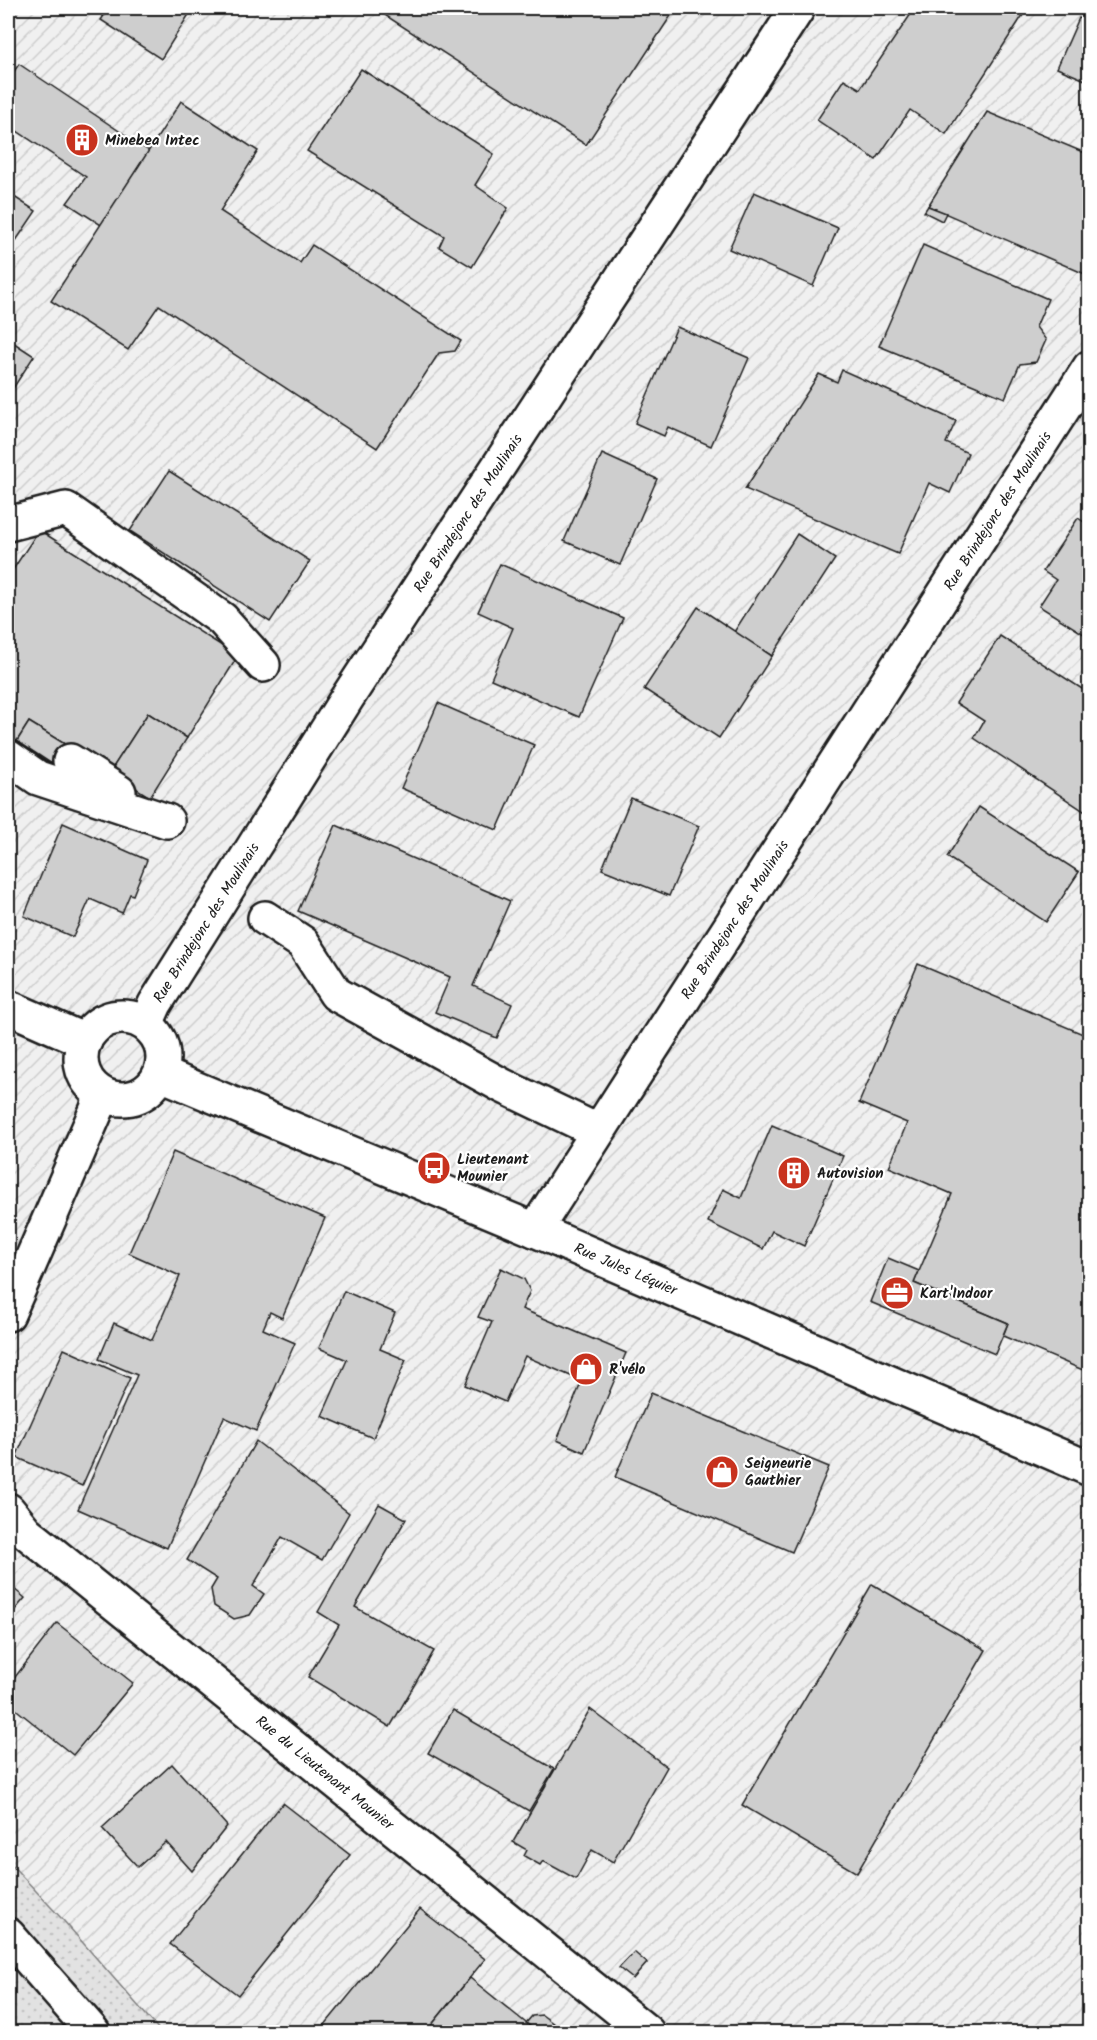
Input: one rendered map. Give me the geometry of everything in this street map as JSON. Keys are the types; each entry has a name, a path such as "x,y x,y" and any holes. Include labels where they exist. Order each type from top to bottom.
{"street":[{"name":"Rue Brindejonc des Moulinais","path":"146,1024 155,1004 337,715 798,8"},
{"name":"Rue Brindejonc des Moulinais","path":"535,1230 1089,367"},
{"path":"8,524 66,509 222,619 263,665"},
{"path":"8,757 38,778 166,821 69,761"},
{"path":"265,918 303,943 336,994 503,1086 597,1131"},
{"path":"8,1007 85,1041"},
{"path":"111,1018 135,1019 146,1024 156,1034 162,1046 164,1060 161,1074 153,1086 142,1095 129,1099 114,1099 101,1094 92,1086 83,1071 81,1053 91,1031 100,1023 111,1018"},
{"name":"Rue Jules Léquier","path":"161,1074 535,1230 1089,1469"},
{"path":"8,1314 97,1109 101,1094"},
{"name":"Rue du Lieutenant Mounier","path":"8,1510 26,1532 647,2032"},
{"path":"8,1935 93,2032"}],"shaded area":[{"path":"8,8 1089,8 1089,2032 161,2032 8,1861"},
{"path":"8,1861 161,2032 11,2032 8,2027"}],"building":[{"path":"109,8 103,16 95,10"},
{"path":"109,8 193,8 161,59 101,20"},
{"path":"374,8 676,8 586,145"},
{"path":"915,8 1017,8 1025,12 946,134 910,110 876,160 817,120 844,79 860,89"},
{"path":"1079,18 1090,22 1090,82 1057,68"},
{"name":"Minebea Intec","path":"19,64 149,151 101,225 67,203 86,177 8,125 8,80"},
{"path":"361,69 494,154 475,185 508,208 472,267 439,247 444,236 307,151"},
{"path":"181,101 258,151 220,211 300,263 312,245 461,341 455,351 439,353 377,448 159,305 128,350 51,301"},
{"path":"987,112 1090,155 1090,264 1085,274 928,206"},
{"path":"754,192 838,228 813,286 729,249"},
{"path":"8,193 36,211 9,251 8,250"},
{"path":"928,206 946,213 942,221 924,212"},
{"path":"923,245 1048,299 1036,327 1046,340 1036,362 1020,364 1005,398 879,346"},
{"path":"677,327 749,358 711,446 668,427 664,436 635,423"},
{"path":"8,339 34,356 8,396"},
{"path":"842,370 956,421 946,443 968,453 950,493 929,483 898,554 745,489 819,374 837,382"},
{"path":"602,454 657,479 620,565 564,541"},
{"path":"169,471 310,561 270,622 130,531"},
{"path":"1078,518 1090,526 1090,638 1039,606 1056,580 1043,571"},
{"path":"39,530 238,656 187,738 148,713 110,772 29,722 17,741 8,735 8,577"},
{"path":"797,534 835,559 772,656 734,632"},
{"path":"500,564 623,618 579,717 491,679 513,628 478,612"},
{"path":"698,607 772,656 719,738 644,689"},
{"path":"1000,636 1090,694 1090,815 974,738 984,721 956,703"},
{"path":"438,703 534,745 497,830 401,788"},
{"path":"148,713 187,738 150,797 110,772"},
{"path":"29,722 68,746 55,766 17,741"},
{"path":"631,798 699,826 669,896 602,869"},
{"path":"979,807 1079,872 1046,922 947,857"},
{"path":"63,823 147,860 133,895 130,894 122,913 90,899 73,937 24,916"},
{"path":"336,825 510,901 473,986 512,1004 497,1038 435,1012 450,977 298,911"},
{"path":"918,964 1090,1037 1090,1373 1003,1336 1008,1323 914,1283 952,1194 889,1167 907,1123 859,1103"},
{"name":"Autovision","path":"772,1125 843,1156 804,1246 772,1231 763,1249 708,1222 723,1189 741,1198"},
{"path":"173,1152 325,1218 282,1318 270,1312 263,1329 295,1343 256,1431 224,1417 167,1548 78,1509 137,1375 99,1359 114,1323 152,1340 180,1276 129,1253"},
{"path":"888,1258 919,1271 914,1283 1008,1323 995,1354 870,1302"},
{"name":"R'vélo","path":"501,1268 524,1279 530,1291 522,1309 626,1353 584,1452 557,1440 582,1381 525,1356 505,1402 465,1385 492,1322 478,1317"},
{"path":"344,1291 395,1313 380,1349 406,1360 373,1438 322,1416 347,1360 319,1348"},
{"path":"64,1349 130,1378 82,1486 16,1457"},
{"name":"Seigneurie Gauthier","path":"651,1393 829,1467 792,1552 615,1477"},
{"path":"256,1441 349,1513 322,1560 282,1537 253,1586 264,1594 250,1615 234,1619 214,1606 211,1589 217,1579 187,1560"},
{"path":"379,1504 406,1519 355,1607 434,1651 390,1727 308,1677 339,1625 318,1612"},
{"path":"8,1584 25,1598 8,1618"},
{"path":"872,1584 986,1650 857,1873 742,1805"},
{"path":"57,1623 133,1683 73,1755 8,1703 8,1686"},
{"path":"590,1709 667,1767 613,1862 592,1850 576,1879 543,1861 540,1865 524,1856 527,1850 513,1842"},
{"path":"453,1710 554,1769 529,1811 428,1753"},
{"path":"172,1764 227,1826 192,1871 166,1842 138,1867 102,1828"},
{"path":"283,1803 350,1855 238,1995 170,1944"},
{"path":"420,1909 485,1959 426,2032 319,2032"},
{"path":"634,1952 647,1963 633,1979 619,1968"},
{"path":"470,1978 526,2023 538,2032 426,2032"},
{"path":"542,2015 558,2027 554,2032 538,2032 526,2023 532,2016"}],"place":[{"name":"Minebea Intec","path":"82,140"},
{"name":"Lieutenant Mounier","path":"434,1168"},
{"name":"Autovision","path":"794,1173"},
{"name":"Kart'Indoor","path":"897,1293"},
{"name":"R'vélo","path":"586,1369"},
{"name":"Seigneurie Gauthier","path":"722,1472"}]}
